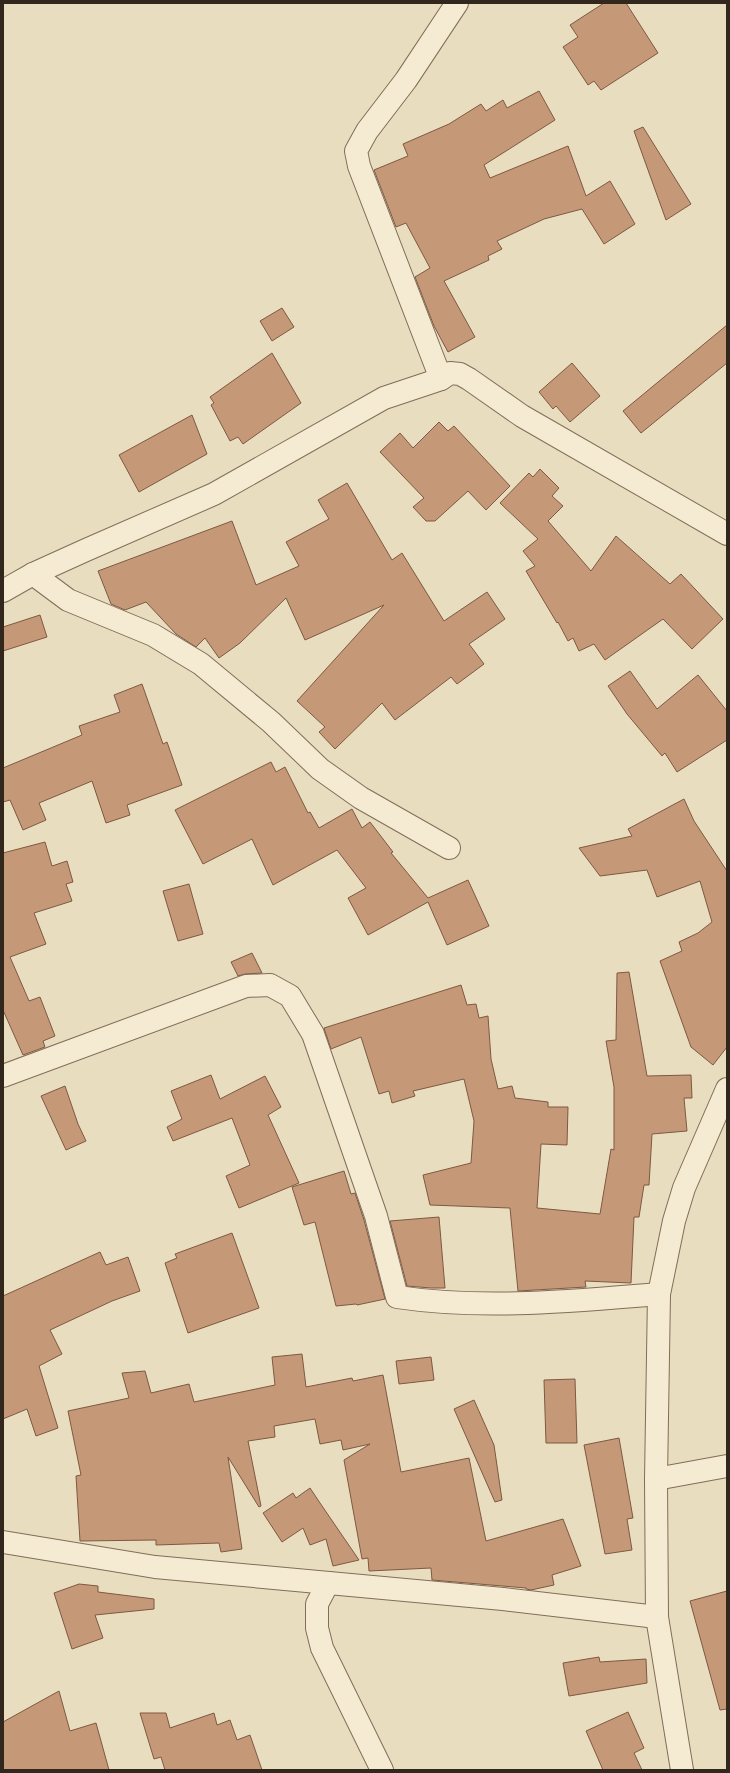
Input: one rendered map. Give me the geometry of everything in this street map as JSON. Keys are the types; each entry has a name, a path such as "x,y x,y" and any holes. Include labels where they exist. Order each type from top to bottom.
{"street":[{"path":"441,379 359,166 356,150 367,131 406,80 457,3"},
{"path":"3,591 33,574 214,494 384,398 441,379 450,373 460,374 469,379 522,416 727,534"},
{"path":"33,574 68,600 153,635 201,664 271,722 320,768 361,798 449,848"},
{"path":"3,1076 246,986 270,985 290,996 313,1034 376,1216 397,1297 430,1302 542,1304 659,1294"},
{"path":"682,1770 657,1617 656,1479 659,1294 674,1221 684,1188 727,1089"},
{"path":"656,1479 727,1466"},
{"path":"3,1542 155,1567 503,1599 657,1617"},
{"path":"328,1583 317,1604 316,1628 322,1648 382,1770"}],"building":[{"path":"604,3 626,3 658,53 601,90 594,81 588,85 563,47 578,37 570,25"},
{"path":"539,91 555,120 484,165 490,178 568,146 586,196 610,181 635,224 604,244 582,209 544,219 497,241 502,249 488,256 489,260 444,281 475,337 448,352 434,326 415,277 430,268 406,223 396,227 374,170 408,156 403,144 449,124 481,104 486,111 503,100 507,108"},
{"path":"643,127 691,204 666,220 634,131"},
{"path":"282,308 294,327 272,341 260,321"},
{"path":"727,325 727,363 641,433 623,411"},
{"path":"272,353 301,403 243,444 238,437 230,441 211,405 214,403 210,397"},
{"path":"572,363 600,396 570,422 556,406 553,409 539,392"},
{"path":"192,415 207,454 139,492 119,455"},
{"path":"439,422 448,431 454,426 510,486 486,510 468,491 435,521 426,521 413,507 424,498 380,452 400,433 413,448"},
{"path":"540,469 559,488 552,496 563,506 548,521 591,571 616,536 670,584 681,574 723,619 692,649 663,619 605,660 594,644 579,651 573,638 568,641 558,622 557,623 526,571 535,566 523,551 538,539 500,503 529,473 533,477"},
{"path":"347,483 392,560 402,553 444,621 487,592 505,619 469,644 484,664 457,684 451,677 395,720 382,703 335,749 319,732 325,727 297,701 384,605 305,640 286,598 240,643 219,658 205,638 196,647 176,634 146,602 125,610 111,604 98,571 232,521 256,585 299,566 286,542 329,519 318,500"},
{"path":"40,615 47,637 3,651 3,627"},
{"path":"630,671 657,709 698,675 727,711 727,740 677,772 665,753 662,756 627,714 608,686"},
{"path":"142,684 163,744 167,742 182,785 127,805 130,815 106,823 92,781 39,803 46,820 23,830 10,800 3,802 3,768 82,735 79,726 120,712 114,695"},
{"path":"271,762 276,772 285,767 308,813 310,812 319,828 352,809 362,828 370,822 393,852 391,853 428,898 468,880 489,926 447,945 428,902 368,935 348,898 366,888 337,850 273,885 252,839 203,864 175,810"},
{"path":"684,799 694,821 727,871 727,1047 713,1065 691,1047 660,961 682,951 679,942 698,933 712,922 700,881 657,897 647,870 600,876 579,848 632,836 628,829"},
{"path":"45,842 52,866 67,861 73,882 66,884 72,901 34,913 46,944 10,957 29,1001 40,997 55,1036 43,1041 45,1047 23,1055 3,1010 3,853"},
{"path":"189,884 203,934 178,941 163,891"},
{"path":"252,953 262,973 238,976 231,962"},
{"path":"629,972 647,1076 691,1075 692,1098 684,1098 687,1131 652,1134 649,1185 644,1185 639,1217 634,1217 631,1283 585,1281 586,1287 518,1291 510,1208 430,1205 423,1175 471,1163 474,1121 464,1079 413,1091 415,1096 392,1103 389,1091 379,1094 361,1037 331,1049 324,1028 461,985 467,1005 476,1004 479,1018 488,1016 491,1059 498,1089 512,1086 515,1098 548,1102 548,1107 568,1107 567,1145 541,1144 537,1208 600,1214 611,1149 614,1150 614,1087 606,1041 616,1040 617,973"},
{"path":"211,1075 220,1099 265,1076 281,1107 268,1115 299,1183 239,1208 226,1176 250,1165 232,1118 173,1141 167,1127 182,1119 171,1091"},
{"path":"65,1086 78,1124 86,1141 66,1150 41,1096"},
{"path":"344,1171 351,1194 355,1193 364,1220 385,1299 357,1305 336,1306 315,1222 304,1225 292,1187"},
{"path":"439,1217 445,1288 407,1286 390,1221"},
{"path":"232,1233 259,1308 188,1333 165,1263 177,1258 175,1254"},
{"path":"100,1252 106,1265 128,1257 140,1291 112,1301 50,1330 62,1354 39,1366 58,1428 36,1436 27,1409 3,1419 3,1296"},
{"path":"302,1354 306,1387 352,1378 353,1381 383,1375 401,1472 469,1458 486,1541 563,1519 581,1566 552,1575 554,1585 531,1590 526,1588 432,1580 431,1568 369,1571 368,1558 362,1559 344,1460 370,1444 343,1450 341,1440 320,1444 315,1419 274,1426 275,1437 248,1441 261,1506 259,1507 228,1457 242,1549 221,1552 219,1543 156,1545 156,1540 80,1541 76,1476 81,1475 68,1411 129,1398 122,1373 145,1371 151,1393 189,1384 194,1402 275,1385 272,1357"},
{"path":"431,1357 434,1380 399,1384 396,1361"},
{"path":"575,1379 577,1443 546,1443 544,1380"},
{"path":"474,1400 494,1445 502,1500 495,1502 454,1409"},
{"path":"619,1438 633,1518 627,1519 632,1550 605,1554 584,1445"},
{"path":"310,1488 359,1560 333,1566 326,1539 310,1545 303,1528 282,1542 263,1513 293,1493 296,1498"},
{"path":"79,1584 98,1586 98,1592 154,1599 154,1609 95,1615 103,1638 72,1649 54,1593"},
{"path":"727,1591 727,1709 720,1710 690,1601"},
{"path":"599,1657 600,1662 646,1659 647,1683 569,1696 563,1663"},
{"path":"59,1691 70,1731 96,1723 109,1770 3,1770 3,1722"},
{"path":"628,1712 644,1748 634,1753 642,1770 603,1770 586,1731"},
{"path":"140,1713 166,1713 170,1728 214,1713 217,1725 230,1720 237,1740 250,1735 262,1770 165,1770 161,1757 154,1759"}]}
